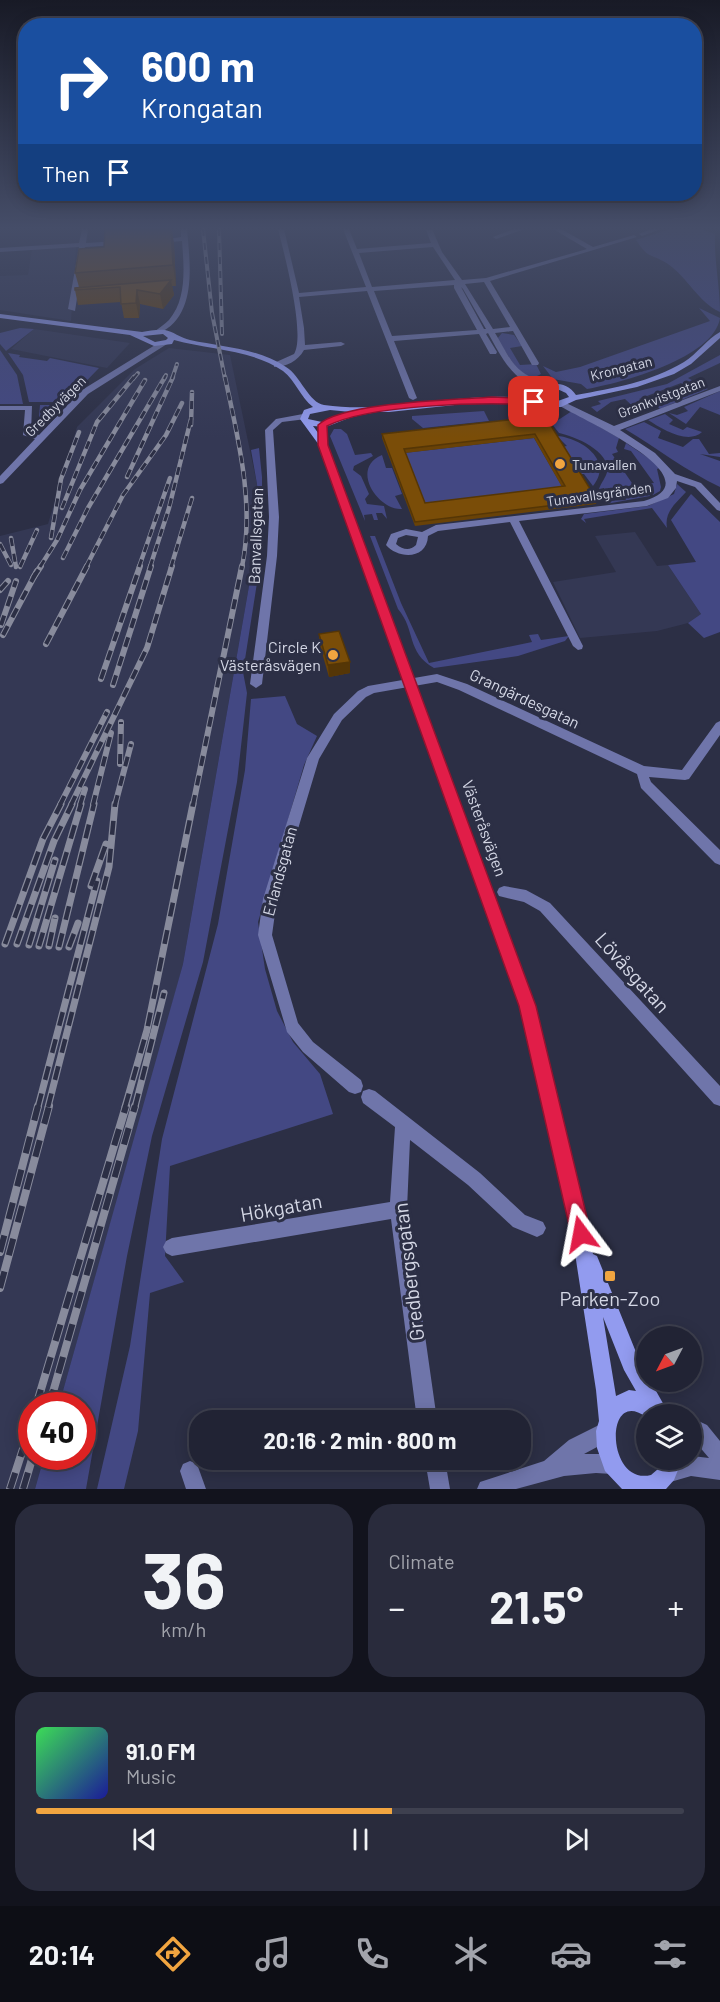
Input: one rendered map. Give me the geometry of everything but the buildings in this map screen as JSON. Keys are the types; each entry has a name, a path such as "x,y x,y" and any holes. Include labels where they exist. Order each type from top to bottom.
{"street":[{"path":"72,309 75,298"},
{"path":"168,339 183,298"},
{"path":"277,365 296,356 302,348 296,298"},
{"path":"373,298 413,398"},
{"path":"463,298 481,333 505,369 526,383 530,392 528,397 534,402"},
{"path":"472,298 512,369 530,381 548,386"},
{"path":"497,298 535,363"},
{"name":"Gredbyvägen","path":"138,360 151,337 176,314"},
{"path":"0,316 250,352 277,365 294,379 309,402 334,414 334,419"},
{"path":"388,339 516,330"},
{"name":"Krongatan","path":"561,404 572,399 635,387 661,378 703,352 720,334"},
{"path":"151,337 168,339"},
{"name":"Gredbyvägen","path":"0,481 85,392 168,339"},
{"path":"302,348 341,344"},
{"name":"Västeråsvägen","path":"277,365 323,445 528,1006 581,1234 606,1390 606,1449 622,1477"},
{"name":"Krongatan","path":"548,386 584,391 608,387 682,365"},
{"path":"307,417 324,409 370,410 492,399 548,386"},
{"name":"Grankvistgatan","path":"612,430 720,388"},
{"path":"566,389 572,399"},
{"path":"492,399 561,404"},
{"name":"Tunavallsgränden","path":"572,399 586,414"},
{"name":"Tunavallsgränden","path":"423,535 436,528 653,502 668,494 672,488 672,476 658,459 586,414 561,404"},
{"path":"0,408 29,408 27,435 41,438"},
{"path":"307,417 323,425 334,419 370,410"},
{"name":"Banvallsgatan","path":"256,684 273,556 274,517 269,430 278,420 307,417"},
{"name":"Västeråsvägen","path":"323,425 323,445"},
{"path":"672,476 698,485 720,508"},
{"path":"514,520 578,646"},
{"name":"Grangärdesgatan","path":"408,681 437,678 446,681 642,771 685,775 720,726"},
{"name":"Erlandsgatan","path":"355,1086 308,1047 292,1027 266,935 266,922 303,788 323,739 338,717 362,693 408,681"},
{"path":"642,771 645,784 720,860"},
{"name":"Lövåsgatan","path":"504,892 534,898 545,907 720,1098"},
{"path":"369,1097 474,1179 519,1221 537,1228"},
{"name":"Gredbergsgatan","path":"403,1124 398,1209 426,1410"},
{"name":"Hökgatan","path":"172,1247 398,1209"},
{"name":"Västeråsvägen","path":"581,1234 614,1324 654,1404"},
{"path":"550,1468 606,1425 614,1407 629,1400 646,1404"},
{"path":"702,1434 720,1456"},
{"path":"487,1489 550,1468 582,1463 646,1486 691,1466 720,1470"},
{"path":"437,1470 440,1489"}],"shaded area":[{"path":"0,298 73,298 71,321 0,310"},
{"path":"702,298 719,298 720,312 712,308"},
{"path":"699,308 720,318 714,332 701,345 664,366 621,381 587,389 581,384 553,379 543,366 556,372 580,367 710,321"},
{"path":"20,328 34,329 6,351 0,344 0,333"},
{"path":"34,329 130,343 107,368 11,349"},
{"path":"502,333 514,335 522,346 510,348 520,365 536,364 541,374 531,379 519,372 497,339"},
{"path":"169,348 230,355 257,484 252,569 183,964 161,1046 63,1392 18,1392 18,1470 40,1470 35,1489 0,1489 0,536 48,524 77,427 135,369"},
{"path":"0,350 17,375 23,404 0,404"},
{"path":"8,353 20,355 19,357 47,361 50,358 99,368 66,402 29,402 23,375"},
{"path":"720,355 720,363 688,378 708,389 660,409 656,403 661,406 696,392 681,383 639,399 651,408 639,412 625,399 611,402 597,412 591,407 601,404 598,401 667,384"},
{"path":"720,391 720,415 700,407 686,424 669,413 677,415 688,411 684,407"},
{"path":"40,405 65,405 35,433 34,429 38,428"},
{"path":"484,411 489,421 423,428 412,419 412,416"},
{"path":"572,411 619,438 616,448 618,452 612,454 634,486 642,485 650,496 606,504 605,501 626,500 624,496 603,500 600,493 605,492 604,488 599,489 607,472 607,464 603,457 582,441 559,433 552,424"},
{"path":"665,414 673,420 669,424 683,430 687,427 702,432 696,436 682,436 648,420"},
{"path":"644,422 661,431 658,438 683,447 693,439 699,439 709,454 720,453 720,457 700,454 720,461 720,487 683,467 625,429"},
{"path":"334,429 341,429 347,434 355,455 371,453 373,456 354,466 353,470 361,476 369,494 365,499 367,504 384,506 387,519 382,513 376,513 378,520 374,520 372,514 364,515 365,521 330,436"},
{"path":"557,436 576,441 592,452 600,468 599,477 593,486 584,474 578,474 561,447 567,446"},
{"path":"534,438 564,490 425,507 404,453"},
{"path":"626,443 662,467 657,469 660,491 653,495 645,484 654,483 631,451 624,449"},
{"path":"259,448 262,477 262,551 243,672 247,693 237,782 203,962 152,1136 127,1256 96,1432 96,1392 63,1392 183,964 252,569 257,484 251,450"},
{"path":"382,455 386,468 392,468 402,494 395,496 402,509 393,508 385,503 371,488 368,470 372,461"},
{"path":"677,484 686,492 669,512 667,528 652,508 584,519 586,523 581,519 584,514 648,506 674,494"},
{"path":"691,494 720,522 720,632 704,638 688,623 701,614 668,565 696,562 671,520"},
{"path":"635,532 657,566 668,565 701,614 688,623 657,631 580,638 553,582 616,572 595,536"},
{"path":"370,536 375,536 401,603 429,663 532,642 529,635 538,634 541,640 569,636 565,641 518,656 434,668 425,662 415,648"},
{"path":"285,696 297,724 317,736 304,765 258,922 265,969 277,1011 293,1042 320,1074 333,1114 170,1166 165,1256 184,1282 150,1293 138,1431 124,1489 97,1489 130,1346 162,1139 218,924 245,770 251,699"},
{"path":"40,1470 89,1470 86,1489 35,1489"}],"railway":[{"path":"210,298 225,379"},
{"path":"221,298 222,334"},
{"path":"172,379 177,364"},
{"path":"133,379 138,373"},
{"path":"62,508 97,422 134,377"},
{"path":"63,558 88,508 165,377"},
{"path":"127,477 173,377"},
{"path":"225,377 240,447 246,495 246,543 242,567"},
{"path":"40,567 57,540 80,490 145,380"},
{"path":"191,425 192,392"},
{"path":"86,567 123,495 166,435 182,403"},
{"path":"150,567 169,508 191,419"},
{"path":"51,538 61,479 79,432"},
{"path":"139,567 170,478"},
{"path":"171,567 192,498"},
{"path":"20,567 37,530"},
{"path":"11,538 16,567"},
{"path":"0,544 11,565"},
{"path":"34,576 41,566"},
{"path":"46,644 87,566"},
{"path":"101,679 140,566"},
{"path":"113,685 151,566"},
{"path":"71,805 147,648 172,566"},
{"path":"193,805 242,566"},
{"path":"34,576 37,571"},
{"path":"3,635 34,576"},
{"path":"0,590 8,581"},
{"path":"1,625 16,581"},
{"path":"60,805 107,712"},
{"path":"120,764 121,722"},
{"path":"93,805 111,733"},
{"path":"115,805 131,744"},
{"path":"80,805 85,789"},
{"path":"5,944 43,839 61,804"},
{"path":"17,944 54,841 72,804"},
{"path":"39,946 81,804"},
{"path":"59,947 94,804"},
{"path":"48,1107 109,867 115,804"},
{"path":"125,1107 147,1030 193,804"},
{"path":"91,886 106,844"},
{"path":"29,945 55,860"},
{"path":"38,1107 97,881"},
{"path":"49,946 55,918"},
{"path":"69,947 78,923"},
{"path":"135,1107 164,993"},
{"path":"0,1252 38,1106"},
{"path":"0,1288 49,1106"},
{"path":"40,1392 126,1106"},
{"path":"53,1392 135,1106"},
{"path":"10,1489 18,1464"},
{"path":"23,1489 29,1470"}],"place":[{"name":"Tunavallen","path":"560,464"},
{"name":"Circle K Västeråsvägen","path":"333,655"},
{"name":"Parken-Zoo","path":"610,1276"}],"route":[{"path":"534,402 492,399 370,410 334,419 323,425 322,430 323,445 528,1006 581,1234"}]}
